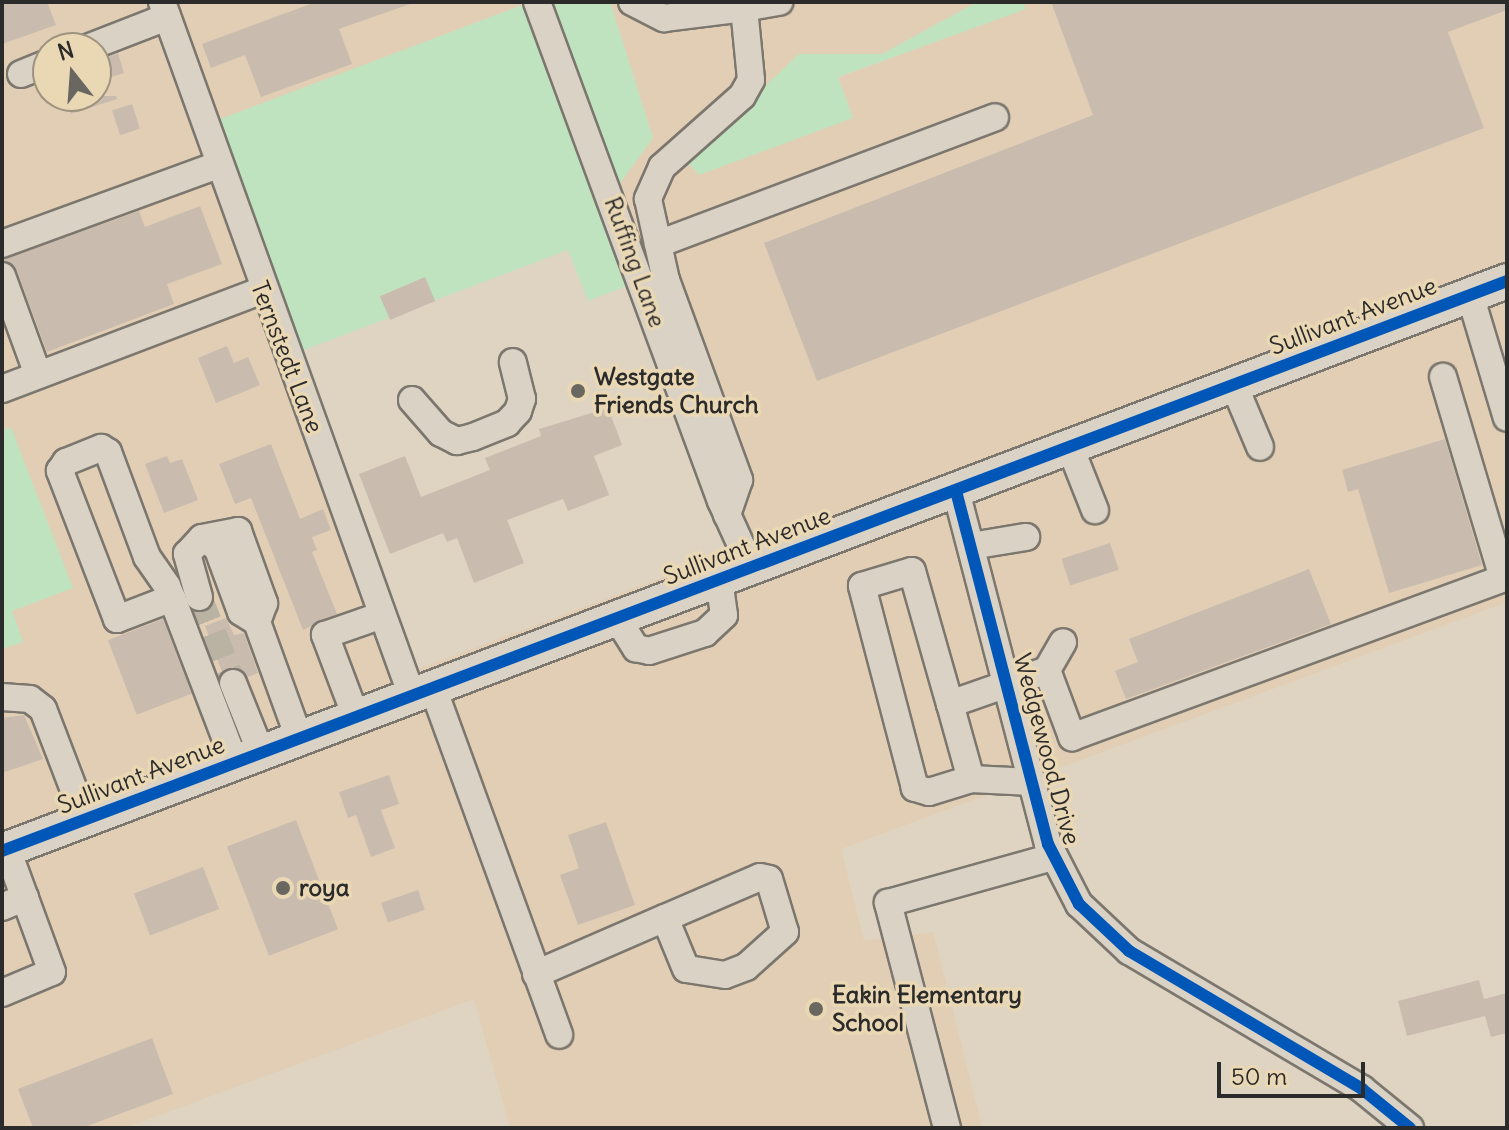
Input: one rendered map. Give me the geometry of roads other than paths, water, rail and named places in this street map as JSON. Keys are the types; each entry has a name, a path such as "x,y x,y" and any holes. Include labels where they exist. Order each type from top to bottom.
{"main road":[{"name":"Sullivant Avenue","path":"4,850 1507,281"}],"street":[{"name":"Ruffing Lane","path":"537,2 727,515 751,567"},
{"path":"632,2 664,18 779,2"},
{"path":"727,515 739,480 658,244 648,199 652,181 742,96 751,80 744,8"},
{"name":"Ternstedt Lane","path":"112,36 165,10 262,290 382,615 422,692 559,1035"},
{"path":"21,74 32,70"},
{"path":"658,244 995,117"},
{"path":"2,244 218,165"},
{"path":"2,276 38,375"},
{"path":"2,389 262,290"},
{"path":"1470,295 1507,418"},
{"path":"412,400 441,433 457,441 473,437 507,423 518,411 522,399 513,362"},
{"path":"1047,670 1072,737 1503,578 1443,377"},
{"path":"1234,385 1260,447"},
{"path":"1070,447 1095,510"},
{"path":"172,598 117,619 60,471 66,462 101,448 108,452 147,557 172,598 248,758"},
{"name":"Wedgewood Drive","path":"956,491 1053,857 1079,904 1129,951 1362,1089 1410,1128"},
{"path":"971,546 1026,537"},
{"path":"199,597 186,564 202,538 217,547 241,612 257,622 299,738"},
{"path":"971,779 912,571 862,586 915,788 929,792 971,779 1032,782"},
{"path":"617,618 636,648 649,651 705,633 724,615 719,579"},
{"path":"356,717 325,635 382,615"},
{"path":"950,704 1007,687 1047,670 1063,642"},
{"path":"233,683 248,758"},
{"path":"2,697 30,699 43,709 85,819"},
{"path":"2,993 52,972 13,902 4,850"},
{"path":"947,1128 888,903 1053,857"},
{"path":"536,974 665,918 760,877 769,879 785,932 746,967 725,975 686,969 665,918"}],"tunnel":[{"path":"199,597 233,683"}],"place":[{"name":"Westgate Friends Church","path":"578,391"},
{"name":"roya","path":"283,888"},
{"name":"Eakin Elementary School","path":"816,1009"}]}
